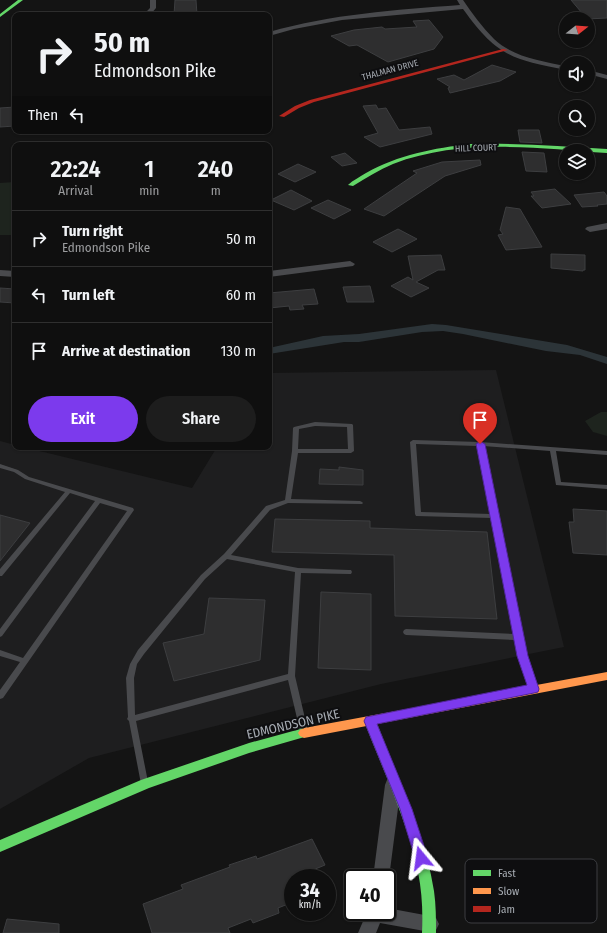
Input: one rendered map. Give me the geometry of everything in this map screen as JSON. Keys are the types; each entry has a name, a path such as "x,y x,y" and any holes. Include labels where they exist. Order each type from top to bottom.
{"street":[{"path":"0,16 21,0"},
{"path":"149,12 153,8 153,0"},
{"path":"460,0 491,40 505,50 536,61 559,66"},
{"path":"272,33 301,25 346,17 465,8"},
{"name":"THALMAN DRIVE","path":"282,116 297,107 312,101 505,50"},
{"path":"595,74 607,77"},
{"name":"HILL COURT","path":"352,185 391,163 418,155 448,149 499,147 607,151"},
{"path":"590,229 607,226"},
{"path":"272,274 350,264"},
{"path":"0,273 12,274"},
{"name":"EDMONDSON PIKE","path":"0,846 144,784 249,748 305,733 607,676"},
{"path":"370,721 406,809 428,883 429,928 396,919"},
{"path":"382,869 393,780"},
{"path":"367,933 372,921"}],"lane":[{"path":"288,501 295,451 296,428 314,424 350,425 351,451 295,451"},
{"path":"495,516 418,514 413,442 480,444 607,453"},
{"path":"480,444 522,656 534,689"},
{"path":"553,449 558,484 607,487"},
{"path":"0,466 16,471 27,478 131,510 0,696"},
{"path":"0,574 69,491"},
{"path":"0,634 99,500"},
{"path":"144,784 132,719 130,678 134,664 141,652 203,577 226,556 268,508 288,501 360,503"},
{"path":"226,556 298,570 349,572"},
{"path":"298,570 292,676 305,733"},
{"path":"406,632 519,637"},
{"path":"0,653 25,661"},
{"path":"132,719 292,676"}],"shaded area":[{"path":"12,182 12,235 0,235 0,183"},
{"path":"432,324 446,325 567,345 607,357 607,364 580,355 546,351 443,331 422,332 359,342 344,342 272,354 272,347 323,336 359,334"},
{"path":"496,370 564,647 381,684 89,758 0,809 0,441 12,444 12,450 35,450 192,488 215,450 272,450 272,373"},
{"path":"601,412 607,412 607,436 593,432 585,421"}],"building":[{"path":"175,0 196,0 197,12 174,12"},
{"path":"571,0 607,0 607,18 595,19 595,12 581,12"},
{"path":"429,20 443,37 434,49 388,62 357,45 349,46 331,36 354,30 382,27 385,29 417,27 413,21"},
{"path":"492,65 516,72 500,81 450,93 448,88 450,87 437,79 454,75 464,80"},
{"path":"376,105 378,109 386,108 399,130 430,127 432,134 380,147 364,137 378,133 363,106"},
{"path":"12,107 12,126 0,127 0,108"},
{"path":"518,130 539,130 542,143 520,142"},
{"path":"522,152 544,153 547,172 526,171"},
{"path":"345,153 357,163 342,166 331,157"},
{"path":"480,160 481,165 445,176 384,216 364,209 417,173 413,171 442,162"},
{"path":"298,164 316,172 295,182 278,174"},
{"path":"555,189 571,204 542,208 531,196 534,196 531,192"},
{"path":"291,190 312,201 294,210 272,200"},
{"path":"604,192 607,196 607,204 597,205 598,206 582,207 574,195"},
{"path":"328,200 351,210 334,219 311,208"},
{"path":"506,207 520,209 542,247 506,250 498,235 503,234 500,230"},
{"path":"398,229 417,239 392,252 373,242"},
{"path":"551,254 585,255 585,270 551,268"},
{"path":"441,255 445,270 438,270 416,282 429,288 411,297 391,286 408,277 413,280 408,256"},
{"path":"370,286 374,302 347,302 343,287"},
{"path":"0,288 12,289 12,303 0,302"},
{"path":"314,289 318,304 302,305 304,309 290,310 289,306 272,308 272,293"},
{"path":"339,467 363,470 363,485 319,484 320,469 339,470"},
{"path":"573,509 607,511 607,555 573,553 569,522 574,522"},
{"path":"0,515 30,523 0,561"},
{"path":"275,519 370,521 370,528 487,532 497,619 395,616 394,555 272,552"},
{"path":"321,592 371,594 371,670 318,668"},
{"path":"209,598 265,600 260,660 174,681 163,643 204,634"},
{"path":"312,839 325,865 315,869 284,869 284,906 278,908 279,913 253,923 251,919 228,928 230,933 152,933 143,904 183,889 181,885 230,867 229,865 256,856 257,859"},
{"path":"7,919 59,924 59,933 3,933"}],"traffic: fast":[{"path":"0,16 21,0"},
{"path":"351,185 391,163 443,149 498,145 607,151"},
{"path":"370,721 419,852 427,891 429,933"},
{"path":"0,846 145,784 249,748 304,733"}],"traffic: slow":[{"path":"304,733 607,676"}],"traffic: jam":[{"path":"282,116 297,107 312,101 505,50"}],"route":[{"path":"421,858 406,809 370,721 534,689 522,656 480,444"}]}
